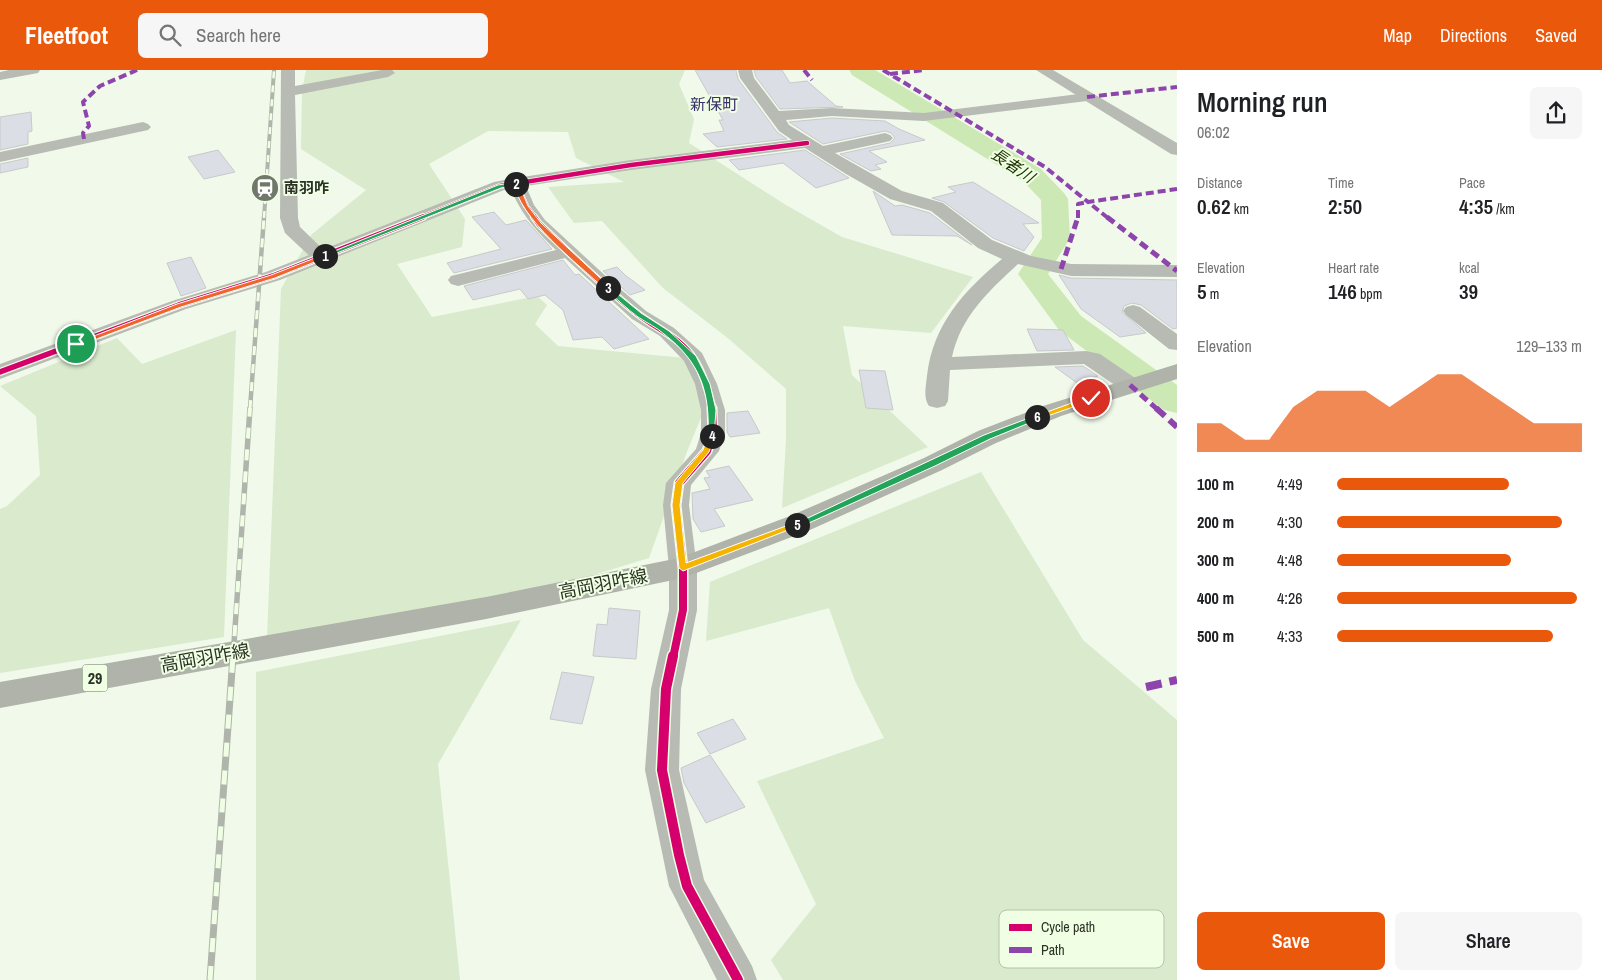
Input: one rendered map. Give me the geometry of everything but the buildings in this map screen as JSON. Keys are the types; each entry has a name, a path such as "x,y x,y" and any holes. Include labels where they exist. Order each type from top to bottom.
{"main road":[{"name":"高岡羽咋線","path":"0,695 486,608 683,568 800,523 933,464 987,437 1052,411 1150,379"}],"street":[{"path":"0,76 33,70"},
{"path":"288,70 289,218 291,229 322,257"},
{"path":"745,70 746,78 784,128 896,195 937,207 984,244 1021,259 1078,271 1177,271"},
{"path":"1043,70 1177,150"},
{"path":"288,92 388,73"},
{"path":"776,116 832,112 924,117 1087,97"},
{"path":"0,156 143,127"},
{"path":"0,372 179,305 273,276 500,186 631,165 885,138"},
{"path":"516,183 526,206 539,224 639,314 666,332 694,358 706,384 713,410 713,432 706,451 679,483 676,505 683,568 683,610 666,689 662,770 687,886 738,980"},
{"path":"458,280 568,252"},
{"path":"937,400 936,380 954,322 971,300 1021,259"},
{"path":"1133,311 1177,344"},
{"path":"940,364 1086,357 1150,379"}],"green space":[{"path":"306,70 685,70 679,84 694,119 689,143 786,205 842,237 973,277 931,333 843,326 852,375 928,447 782,508 786,440 786,389 729,339 663,288 602,221 574,223 548,187 624,182 576,158 568,132 488,131 429,164 465,219 462,247 397,264 432,317 537,296 547,305 535,324 558,346 685,358 710,396 688,449 649,558 574,581 476,601 267,637 281,289 311,235 366,190 301,149 302,91"},
{"path":"236,330 224,637 0,673 0,509 7,506 40,475 36,416 0,386 117,338 142,364"},
{"path":"981,472 1083,640 1177,720 1177,980 783,980 771,960 816,904 757,781 884,738 855,681 829,608 706,641 710,582"},
{"path":"521,620 438,764 460,980 256,980 256,672"}],"waterway":[{"name":"長者川","path":"860,70 1032,175 1054,199 1056,238 1033,274 1070,323 1177,402"}],"railway":[{"path":"264,218 274,70"},
{"path":"250,409 264,217"},
{"path":"233,658 250,408"},
{"path":"210,980 233,656"}],"marked path":[{"path":"84,139 83,133 89,126 83,102 100,86 137,70"},
{"path":"804,70 812,80"},
{"path":"883,70 1045,167 1088,202"},
{"path":"890,74 924,70"},
{"path":"1087,97 1177,87"},
{"path":"1177,189 1088,202 1177,271"},
{"path":"1061,269 1078,221 1078,204 1088,202"},
{"path":"1130,385 1177,427"},
{"path":"1146,687 1177,680"}],"cycle path":[{"path":"0,372 179,305 273,276 500,186 631,165 807,143"},
{"path":"516,183 526,206 539,224 639,315 667,332 694,358 706,384 713,410 713,433 707,451 679,483 676,505 683,568 683,610 666,689 662,770 687,886 738,980"}],"place":[{"name":"南羽咋","path":"265,188"}],"district":[{"name":"新保町","path":"714,104"}],"route":[{"path":"76,344 179,305 273,276 500,186 516,183 526,206 539,224 604,284 639,314 666,332 694,358 706,384 713,410 713,432 706,451 679,483 676,505 683,568 800,523 933,464 987,437 1052,411 1091,398"}]}
